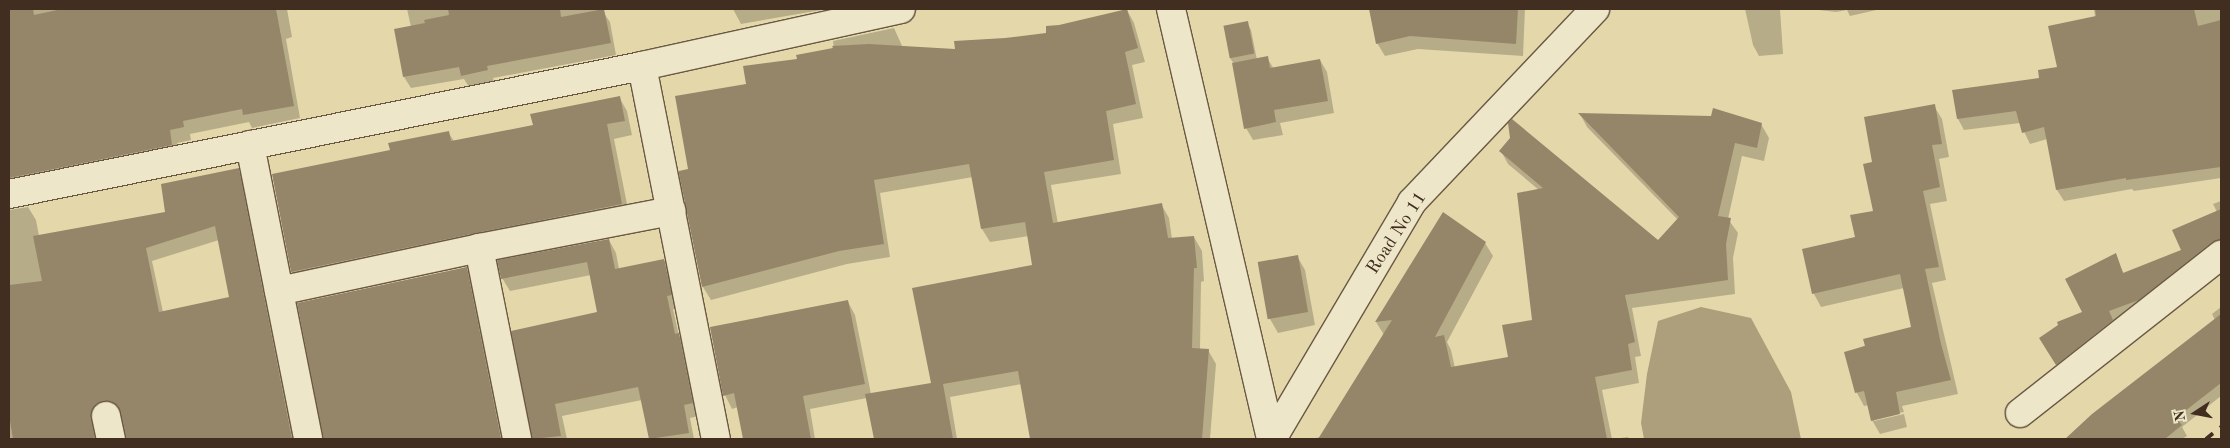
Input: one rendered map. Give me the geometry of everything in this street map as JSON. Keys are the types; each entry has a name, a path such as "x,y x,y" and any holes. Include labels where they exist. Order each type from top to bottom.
{"street":[{"path":"9,194 642,66 901,9"},
{"path":"1171,9 1271,439"},
{"name":"Road No 11","path":"1271,439 1412,202 1595,9"},
{"path":"642,66 716,439"},
{"path":"250,145 308,439"},
{"path":"279,291 479,248 671,211"},
{"path":"479,248 517,439"},
{"path":"2020,413 2221,255"}],"shaded area":[{"path":"1701,307 1751,318 1791,392 1801,439 1644,439 1641,423 1647,374 1658,321"}],"building":[{"path":"9,9 33,9 34,15 62,9 276,9 294,106 243,115 242,109 183,121 184,127 170,130 172,145 9,178"},
{"path":"448,9 560,9 561,17 604,9 611,43 487,66 488,70 461,76 459,67 403,77 394,29 425,23 424,20 449,15"},
{"path":"1127,9 1138,48 1125,52 1136,104 1106,111 1114,160 1044,172 1053,223 1162,203 1168,238 1194,236 1197,268 1194,268 1192,348 1209,349 1202,439 1030,439 1018,371 943,384 953,439 874,439 865,394 931,383 912,288 1032,265 1025,222 981,229 969,164 874,180 884,244 839,251 702,287 679,174 679,171 688,169 675,96 746,84 743,66 797,59 796,55 833,48 832,46 869,44 955,49 954,41 1046,33 1046,26 1059,25"},
{"path":"1369,9 1518,9 1516,44 1410,36 1376,44"},
{"path":"2095,9 2194,9 2198,26 2221,20 2221,167 2126,180 2126,178 2056,190 2044,127 2022,133 2016,111 1957,119 1952,90 2039,78 2038,70 2057,67 2048,26 2096,16"},
{"path":"1248,21 1254,53 1230,58 1223,26"},
{"path":"1268,56 1270,68 1320,59 1328,101 1274,110 1276,122 1244,129 1232,63"},
{"path":"620,96 625,121 607,124 622,204 291,272 272,174 390,150 388,143 449,131 451,141 533,125 530,114"},
{"path":"1935,104 1942,144 1932,145 1940,187 1923,191 1939,267 1925,269 1941,344 1951,380 1896,392 1900,414 1871,421 1864,391 1855,393 1844,352 1865,346 1863,339 1911,327 1900,274 1812,294 1802,249 1855,237 1850,215 1873,211 1863,164 1872,162 1864,117"},
{"path":"1713,108 1762,123 1757,148 1735,143 1718,216 1731,218 1726,244 1728,280 1625,295 1635,342 1628,344 1632,370 1595,377 1607,439 1318,439 1392,320 1375,322 1443,212 1486,242 1435,337 1444,335 1451,367 1508,357 1502,325 1532,320 1517,193 1543,188 1499,151 1510,138 1508,123 1512,119 1658,240 1679,217 1578,113 1711,116"},
{"path":"239,168 292,439 126,439 118,406 111,401 103,401 96,404 91,412 95,439 13,439 9,415 9,285 42,281 33,236 165,212 161,184","holes":["215,226 229,297 159,312 146,248"]},
{"path":"2221,209 2221,240 2211,243 2139,300 2109,311 2113,320 2056,365 2039,338 2058,325 2057,322 2082,312 2065,279 2116,253 2123,273 2181,250 2172,230"},
{"path":"609,239 615,269 664,259 672,295 667,296 675,334 679,333 693,403 684,405 689,433 649,439 638,387 555,404 561,436 532,439 511,331 597,312 587,262 501,279 497,260"},
{"path":"1298,255 1308,312 1268,319 1258,262"},
{"path":"467,267 501,439 323,439 297,303"},
{"path":"848,300 865,384 803,396 811,439 743,439 734,393 723,396 710,327"},
{"path":"2221,314 2221,383 2176,418 2182,425 2165,439 2065,439 2092,414"}],"railway":[{"path":"2206,439 2221,427"}]}
